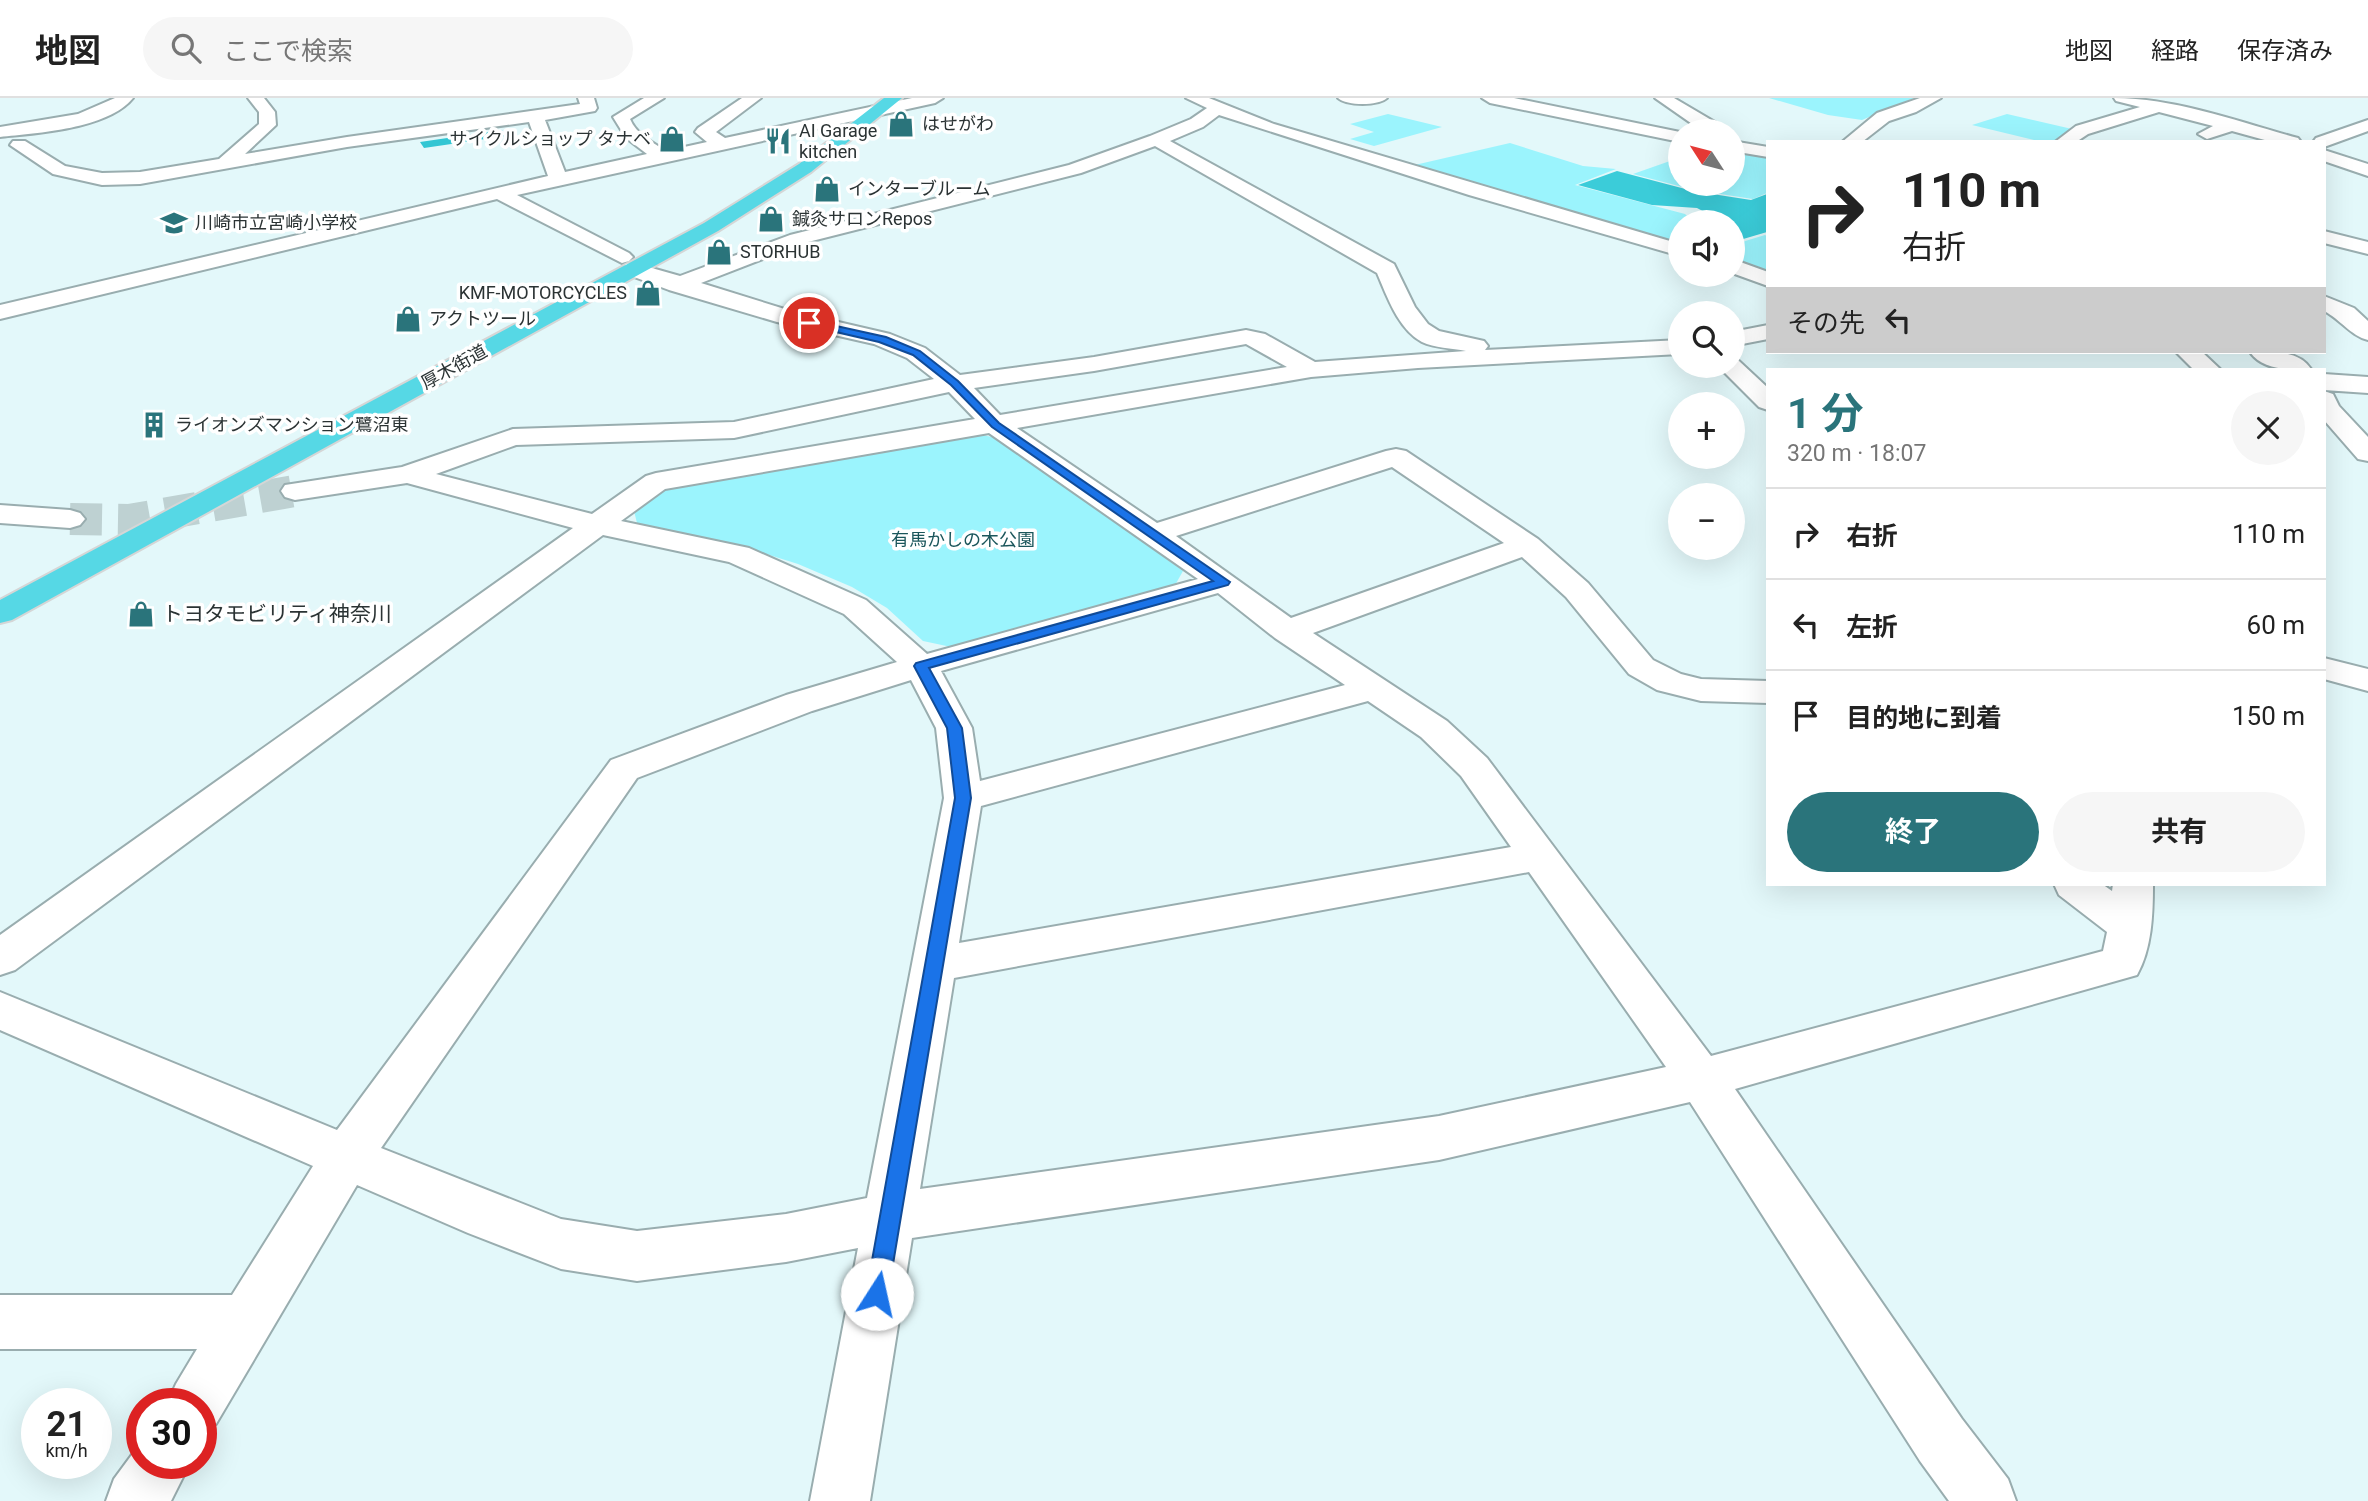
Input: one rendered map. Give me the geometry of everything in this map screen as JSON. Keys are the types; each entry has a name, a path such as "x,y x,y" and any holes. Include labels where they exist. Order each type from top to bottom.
{"highway":[{"name":"厚木街道","path":"99,533 628,263 739,211 805,168 872,105 894,98"},
{"name":"厚木街道","path":"0,613 628,263 776,169 840,120"}],"street":[{"path":"7,133 80,117 119,104 124,98"},
{"path":"225,163 268,125 267,112 256,98"},
{"path":"7,133 59,170 102,179 140,178 347,142 589,108 586,98"},
{"path":"656,98 621,117 622,125 632,135 662,156"},
{"path":"722,143 704,132 752,98"},
{"path":"0,312 558,179 840,120 872,105 935,98"},
{"path":"1194,98 1254,125 1351,152 1423,177 1668,247"},
{"path":"1346,98 1379,98"},
{"path":"1490,98 1668,134"},
{"path":"1663,98 1696,119"},
{"path":"1854,140 1883,117 1910,109 1933,98"},
{"path":"2122,98 2285,140"},
{"path":"2067,140 2082,130 2159,107"},
{"path":"677,285 797,239 1045,179 1156,140 1197,123 1217,109"},
{"path":"1518,122 1552,111"},
{"path":"535,116 558,179"},
{"path":"1589,137 1620,125"},
{"path":"2193,140 2231,125"},
{"path":"2326,141 2368,125"},
{"path":"1156,140 1198,166 1386,269 1404,309 1420,329 1431,337 1541,356"},
{"path":"1745,143 1761,151"},
{"path":"2326,156 2368,170"},
{"path":"499,193 628,263 677,285 785,317 900,345 916,353 955,383 996,425 1223,582 1287,631 1434,729 1474,767 1701,1079 1941,1440 1986,1501"},
{"path":"2326,238 2368,248"},
{"path":"1745,270 1766,279"},
{"path":"2326,304 2346,313 2368,333"},
{"path":"1745,336 1766,332"},
{"path":"295,491 407,475 513,437 734,430 762,426 921,388 1094,364 1247,337 1257,339 1311,370"},
{"path":"0,958 656,482 1311,370 1418,360 1668,348"},
{"path":"2190,354 2206,368"},
{"path":"2266,354 2297,368"},
{"path":"1743,378 1766,400"},
{"path":"2326,382 2368,385"},
{"path":"2326,404 2368,453"},
{"path":"1153,534 1396,457 1528,545 1577,590 1641,667 1669,682 1701,690 1766,692"},
{"path":"407,475 598,525 738,555 855,607 921,666 954,728 963,798 840,1501"},
{"path":"0,514 70,519"},
{"path":"1287,631 1528,545"},
{"path":"206,1388 347,1156 624,769 799,704 921,666 1223,582"},
{"path":"2326,668 2368,680"},
{"path":"963,798 1376,688"},
{"path":"935,964 1540,856"},
{"path":"2077,886 2130,927"},
{"path":"0,1010 485,1216 561,1244 638,1256 786,1238 891,1217 1439,1138 1701,1079 2122,963 2130,927 2133,886"},
{"path":"0,1322 246,1322"},
{"path":"136,1501 150,1479"}],"green space":[{"path":"1769,98 1914,98 1862,120 1828,115"},
{"path":"1388,114 1442,127 1374,146 1350,139 1374,132 1350,124"},
{"path":"2007,114 2072,129 2055,140 2034,140 1972,125"},
{"path":"1510,143 1583,166 1616,169 1575,185 1670,210 1668,246 1406,167"},
{"path":"1745,154 1766,157 1766,193 1753,199 1733,196 1745,196"},
{"path":"1668,162 1668,183 1633,174"},
{"path":"1765,235 1766,236 1766,276 1745,267 1745,241"},
{"name":"有馬かしの木公園","path":"977,434 1002,439 1183,571 1174,587 956,648 923,641 887,608 852,587 798,564 737,545 637,523 634,511 666,488"}],"shaded area":[{"path":"502,130 506,136 424,148 420,142"},
{"path":"1617,171 1668,184 1668,196 1725,196 1751,200 1766,194 1766,232 1745,238 1745,210 1701,210 1652,205 1578,185"}],"tunnel":[{"path":"70,519 129,520 295,491"}],"place":[{"name":"はせがわ","path":"901,124"},
{"name":"サイクルショップ タナベ","path":"672,139"},
{"name":"AI Garage kitchen","path":"778,141"},
{"name":"インターブルーム","path":"827,189"},
{"name":"鍼灸サロンRepos","path":"771,219"},
{"name":"川崎市立宮崎小学校","path":"174,223"},
{"name":"STORHUB","path":"719,252"},
{"name":"KMF-MOTORCYCLES","path":"648,293"},
{"name":"アクトツール","path":"408,319"},
{"name":"ライオンズマンション鷺沼東","path":"154,425"},
{"name":"トヨタモビリティ神奈川","path":"141,614"}],"route":[{"path":"809,323 882,339 916,353 955,383 996,425 1223,582 921,666 954,728 963,798 877,1294"}]}
